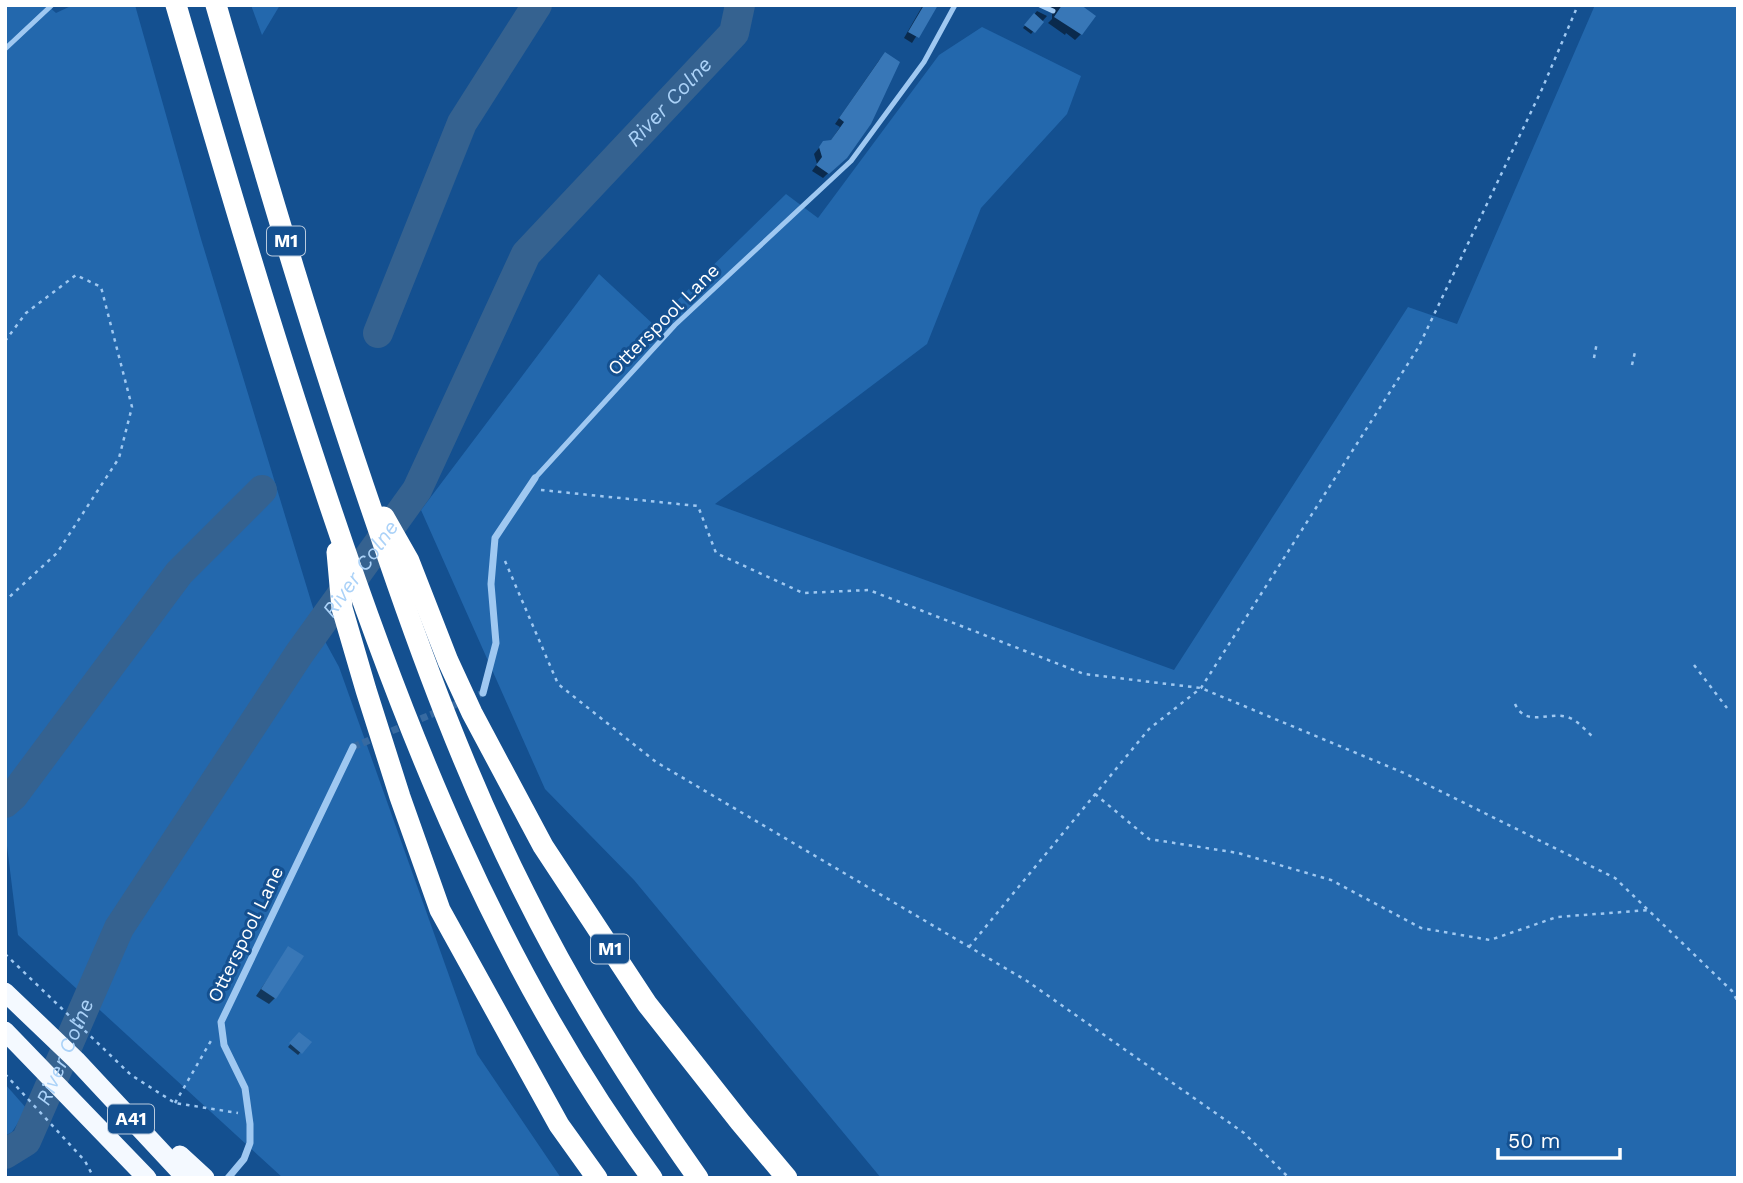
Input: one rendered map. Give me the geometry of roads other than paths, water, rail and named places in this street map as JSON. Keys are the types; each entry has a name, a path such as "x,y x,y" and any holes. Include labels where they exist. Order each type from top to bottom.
{"highway":[{"name":"M1","path":"176,5 293,396 368,618 426,768 483,894 528,981 574,1062 652,1178"},
{"name":"M1","path":"216,5 295,272 360,476 445,714 524,893 610,1047 698,1178"},
{"name":"M1","path":"360,476 409,561 448,661 472,713 543,846 647,1004 788,1178"},
{"name":"M1","path":"333,515 342,608 383,745 440,910 559,1125 597,1178"},
{"name":"A41","path":"5,992 76,1060 186,1178"},
{"name":"A41","path":"12,1037 147,1178"},
{"path":"76,1060 205,1178"},
{"path":"78,1106 134,1178"}],"street":[{"name":"Otterspool Lane","path":"483,693 496,643 492,584 495,538 535,478"},
{"name":"Otterspool Lane","path":"228,1178 244,1159 250,1143 249,1115 245,1088 223,1045 221,1022 353,747"}],"lane":[{"path":"5,49 52,5"},
{"name":"Otterspool Lane","path":"535,478 675,325 851,161 924,62 955,5"},
{"path":"1040,5 1053,10"}],"waterway":[{"path":"378,333 462,123 537,5"},
{"name":"River Colne","path":"5,1154 26,1141 119,928 299,654 417,490 526,254 734,33 740,5"},
{"path":"5,803 13,796 179,573 262,490"}],"tunnel":[{"path":"353,747 483,693"}]}
